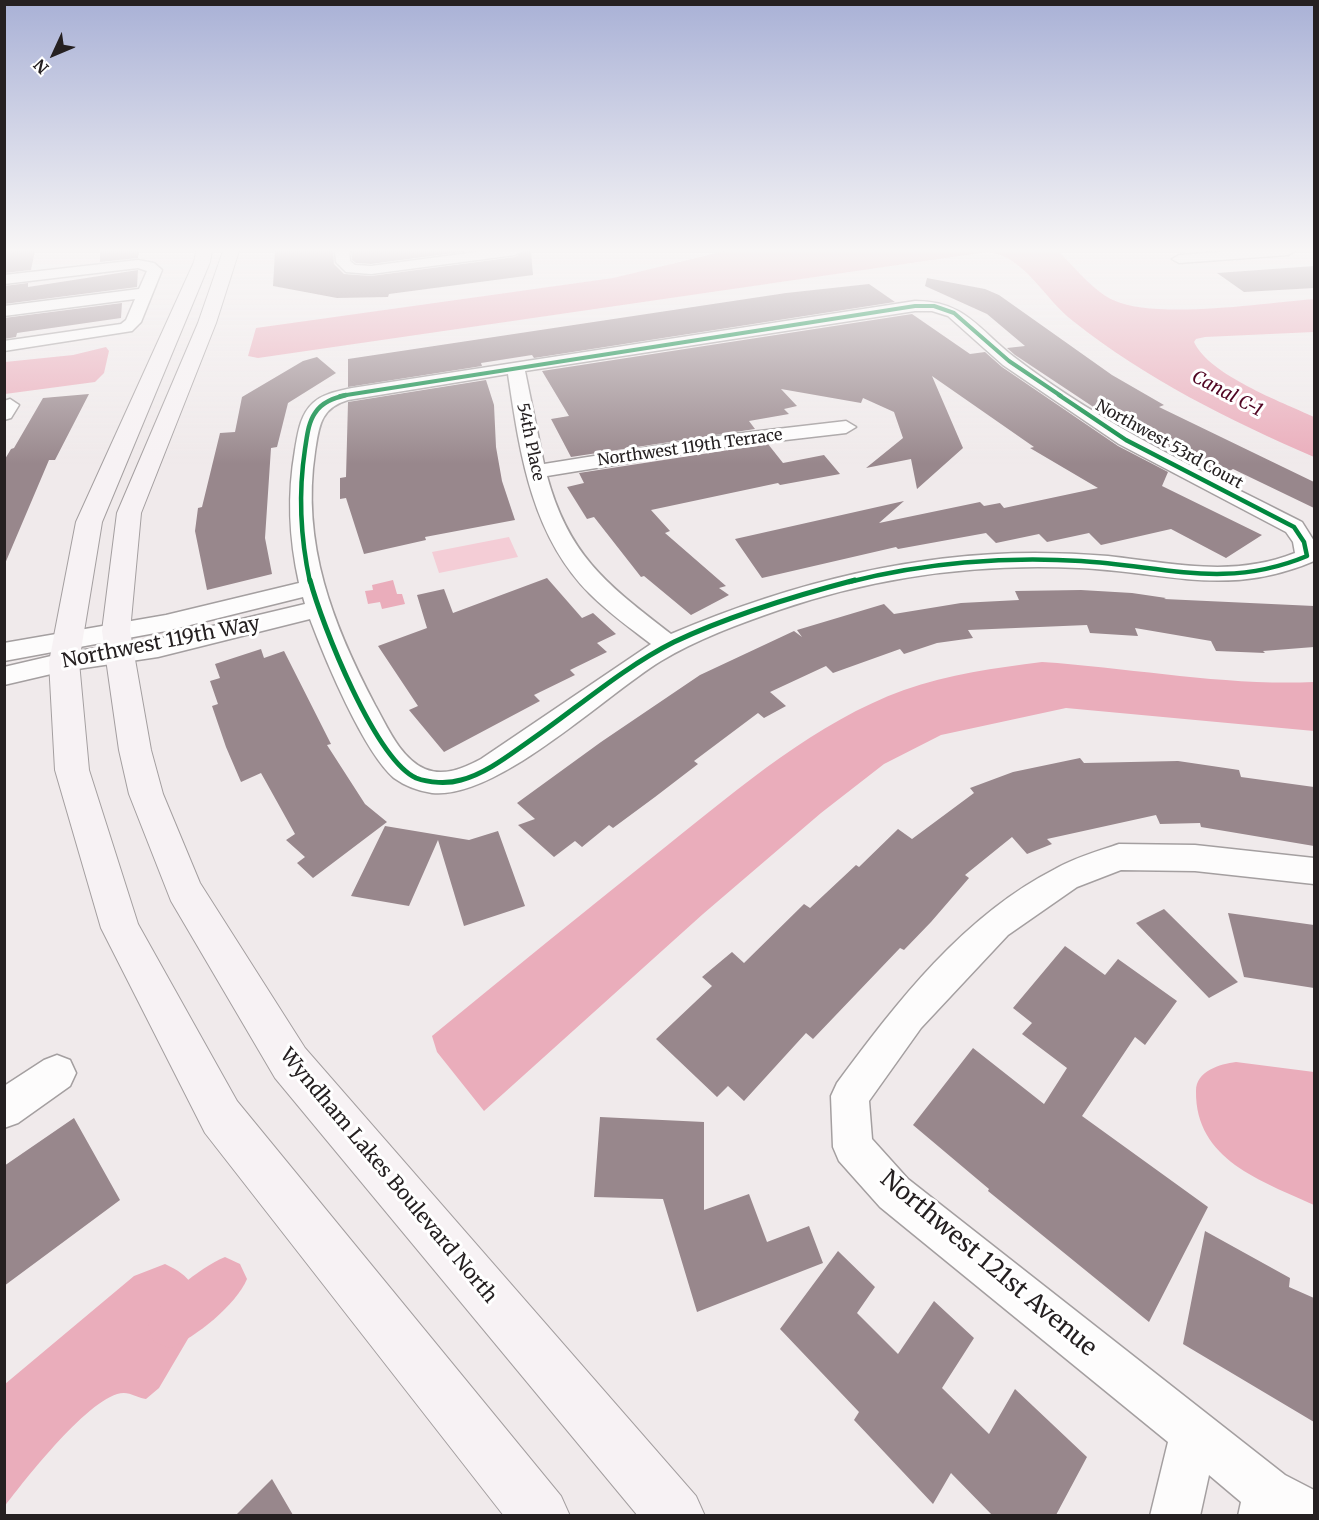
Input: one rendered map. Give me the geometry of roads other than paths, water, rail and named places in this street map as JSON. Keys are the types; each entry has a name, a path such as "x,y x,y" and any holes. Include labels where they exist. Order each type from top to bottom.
{"street":[{"path":"4,346 126,328 133,322"},
{"path":"178,322 89,522 66,651 72,770 120,928 221,1117 452,1408 541,1515"},
{"name":"Wyndham Lakes Boulevard North","path":"207,322 129,513 118,643 135,750 143,783 184,890 290,1063 676,1515"},
{"name":"Northwest 53rd Court","path":"516,368 811,322"},
{"name":"Northwest 53rd Court","path":"668,645 763,606 866,576 976,561 1082,561 1214,575 1259,572 1290,565 1307,556 1304,542 1294,527 1187,474 1126,440 1009,361 964,322"},
{"path":"516,368 351,393 327,400 313,414 302,459 299,522 314,599 350,682 392,759 424,781 459,782 492,766 668,645"},
{"name":"54th Place","path":"516,368 534,472 553,525 591,581 668,645"},
{"name":"Northwest 119th Terrace","path":"534,472 725,441 846,427"},
{"name":"Northwest 119th Way","path":"4,652 66,651 118,643 314,599"},
{"name":"Northwest 119th Way","path":"4,676 66,651"},
{"name":"Northwest 121st Avenue","path":"1312,1515 1266,1504 1194,1432 894,1192 853,1147 850,1096 908,1016 996,925 1066,879 1119,857 1195,858 1314,872"},
{"path":"4,1109 57,1073"},
{"path":"1175,1515 1194,1432"}],"water":[{"path":"299,322 506,322 258,358 248,356 256,328"},
{"name":"Canal C-1","path":"1074,322 1314,322 1314,332 1205,337 1196,339 1194,342 1202,354 1230,376 1314,417 1314,457 1189,397 1101,342"},
{"path":"106,347 109,351 104,373 95,382 5,394 5,362 73,355"},
{"path":"393,580 397,594 402,594 405,604 382,609 380,602 368,604 365,591 373,590 372,585"},
{"path":"1042,662 1212,679 1280,683 1314,682 1314,731 1066,708 941,735 884,764 821,813 703,914 484,1111 437,1052 432,1036 724,800 810,737 872,703 921,684 972,672"},
{"path":"1236,1062 1314,1072 1314,1205 1273,1187 1235,1165 1219,1151 1207,1135 1199,1115 1197,1084 1200,1078 1210,1070"},
{"path":"165,1264 187,1278 197,1297 202,1315 159,1388 146,1399 124,1393 111,1397 95,1407 60,1440 5,1506 5,1384 134,1276"}],"waterway":[{"path":"170,1326 225,1279"}]}
